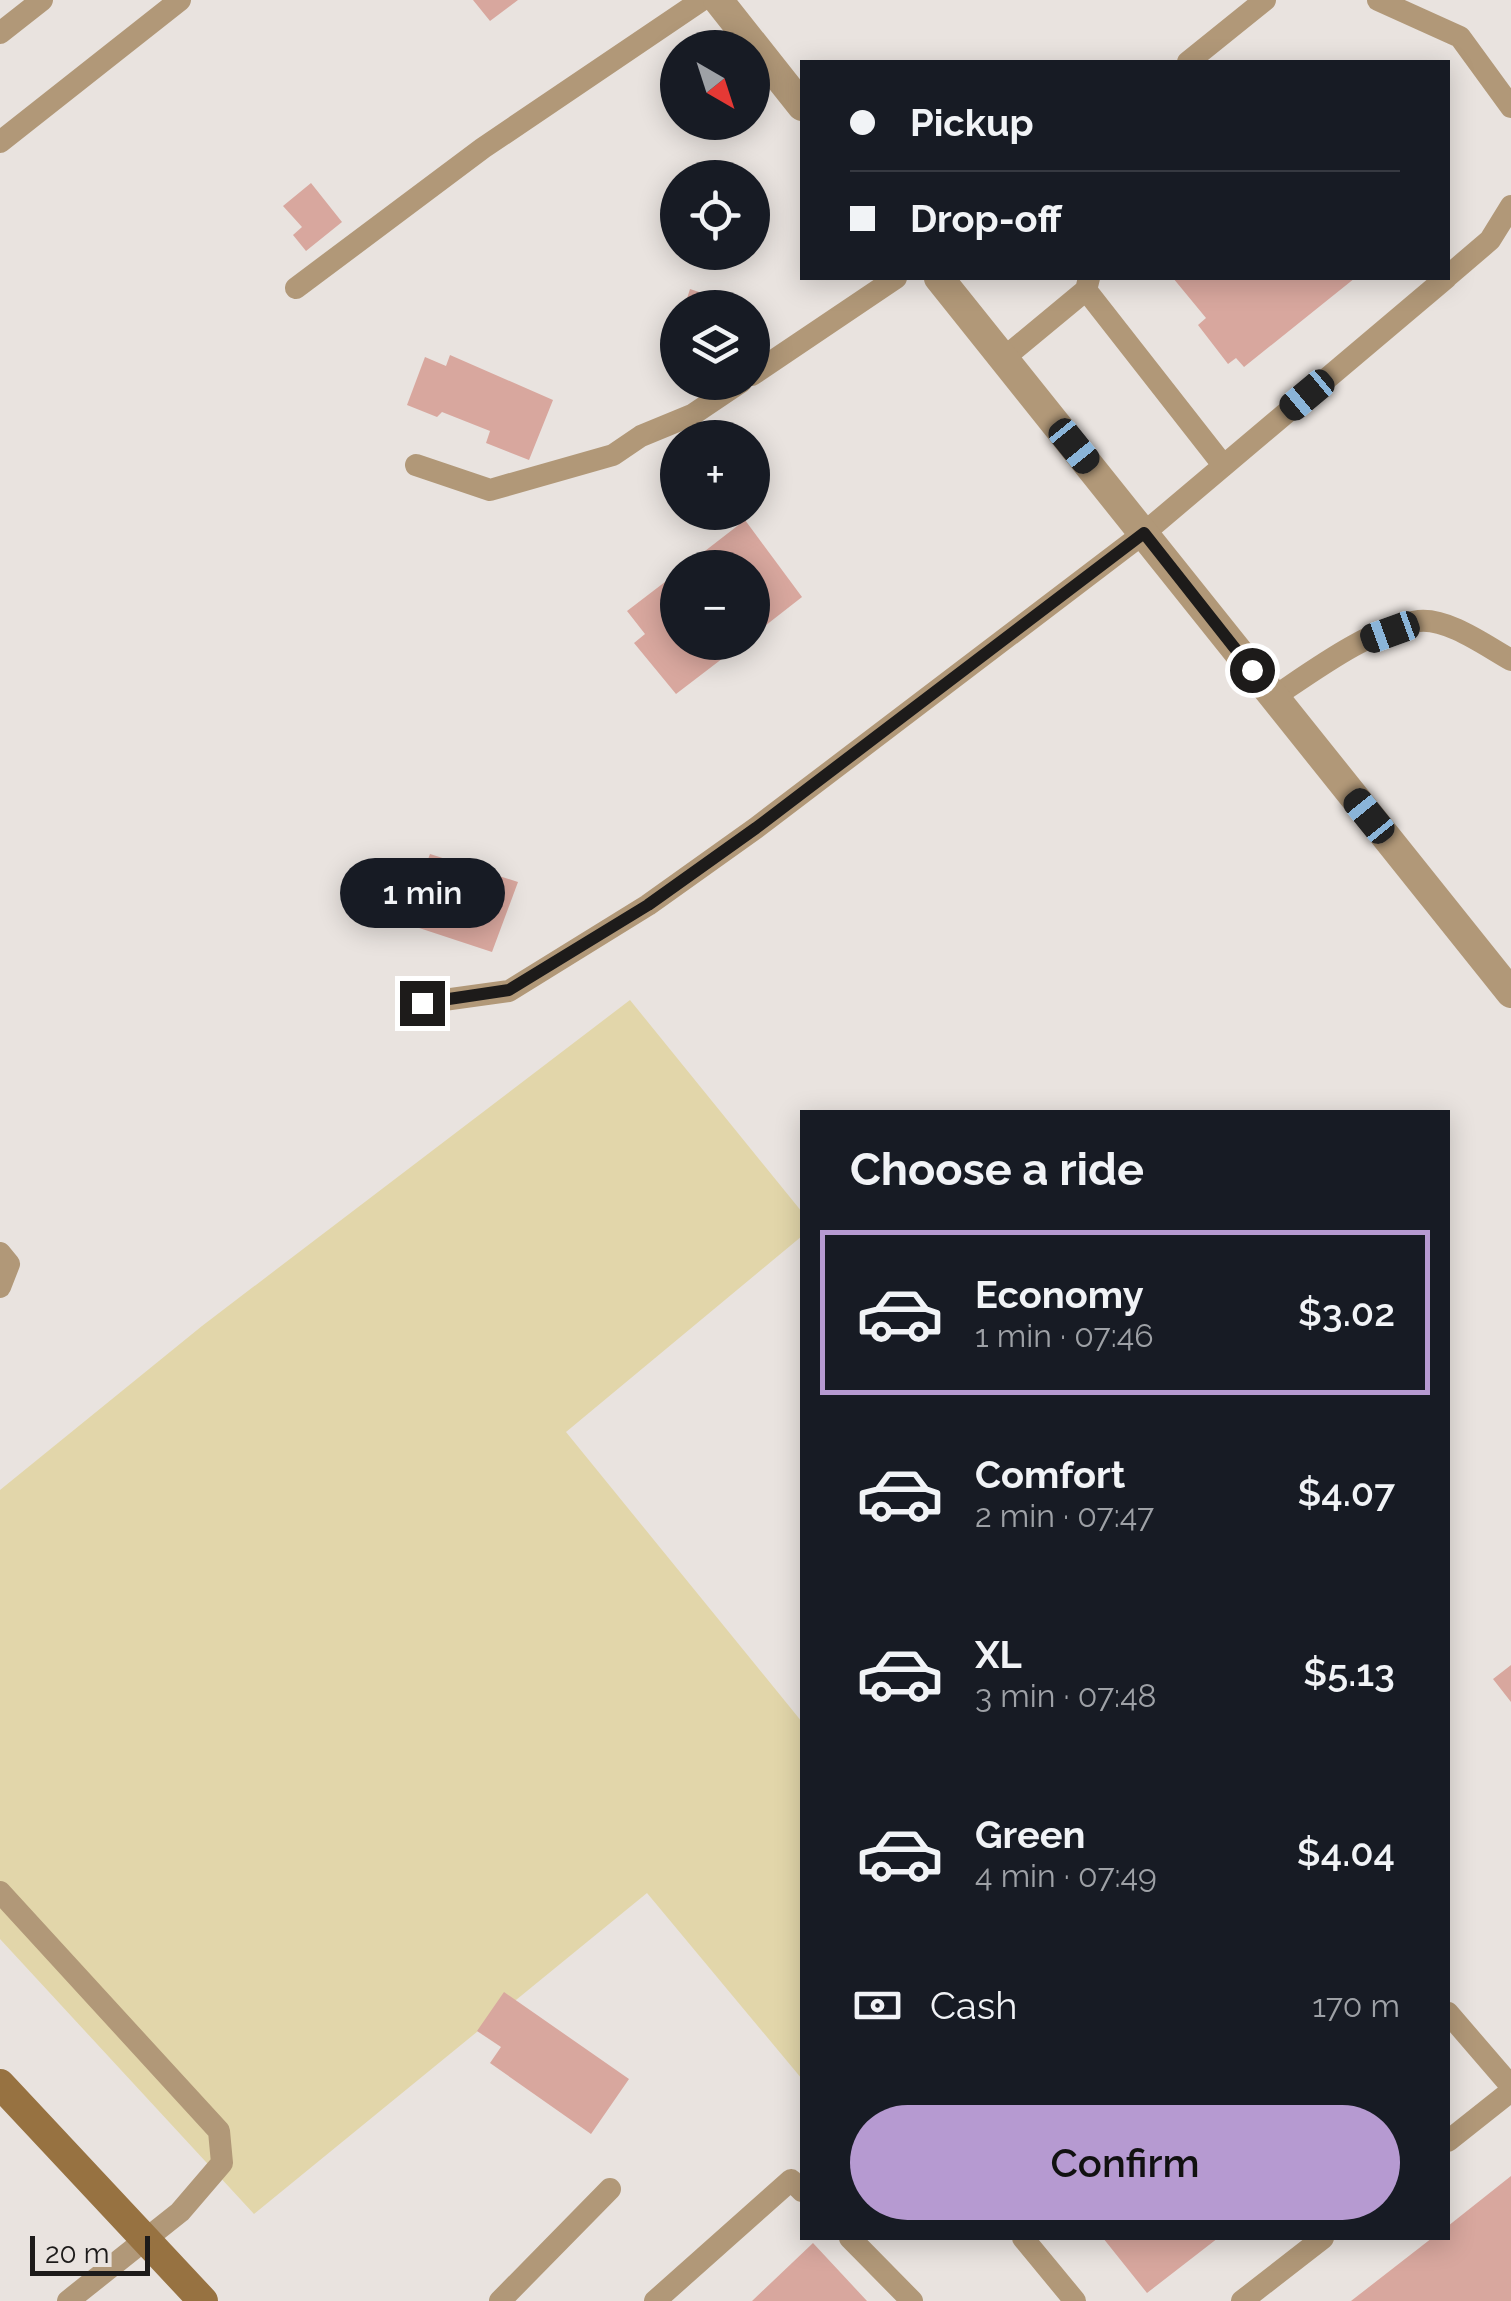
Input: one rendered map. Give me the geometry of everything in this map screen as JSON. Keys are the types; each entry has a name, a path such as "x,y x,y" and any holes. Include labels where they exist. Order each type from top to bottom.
{"street":[{"path":"718,0 800,103"},
{"path":"942,280 1511,993"},
{"path":"0,2084 203,2301"}],"lane":[{"path":"0,33 42,0"},
{"path":"0,142 180,0"},
{"path":"296,288 483,148 702,0"},
{"path":"1190,60 1265,0"},
{"path":"1378,0 1460,37 1511,106"},
{"path":"1450,274 1490,240 1511,206"},
{"path":"770,363 893,280"},
{"path":"422,1003 509,990 648,905 756,828 1144,533 1443,280"},
{"path":"1004,358 1087,284 1224,465"},
{"path":"416,465 490,490 613,455 640,436 692,415 714,400"},
{"path":"1274,697 1359,643 1420,621 1457,630 1511,660"},
{"path":"0,1253 9,1264 0,1287"},
{"path":"0,1892 219,2131 222,2163 187,2205 68,2301"},
{"path":"1450,2015 1511,2088 1450,2139"},
{"path":"655,2301 791,2180 800,2190"},
{"path":"500,2301 610,2188"},
{"path":"852,2240 912,2301"},
{"path":"1025,2240 1074,2301"},
{"path":"1242,2301 1321,2240"}],"shaded area":[{"path":"630,1000 800,1210 800,1238 566,1432 800,1720 800,2077 647,1893 254,2214 0,1939 0,1490 202,1326"}],"building":[{"path":"473,0 518,0 490,21"},
{"path":"311,183 342,222 306,251 293,235 302,227 283,206"},
{"path":"1175,280 1353,280 1244,367 1236,358 1228,364 1198,325 1206,318"},
{"path":"450,355 553,400 529,460 486,443 490,431 442,412 437,417 407,405 425,357 446,366"},
{"path":"732,530 752,530 767,550 706,550"},
{"path":"770,554 802,597 770,622"},
{"path":"660,586 660,660 720,660 676,694 634,643 645,634 627,611"},
{"path":"430,854 518,882 492,952 404,923"},
{"path":"1511,1665 1511,1702 1493,1679"},
{"path":"504,1992 629,2079 591,2134 490,2063 501,2047 477,2031"},
{"path":"1511,2176 1511,2301 1351,2301 1429,2240 1450,2240 1450,2224"},
{"path":"1105,2240 1215,2240 1147,2293"},
{"path":"813,2243 867,2301 752,2301"}],"route":[{"path":"422,1003 509,990 648,905 756,828 1144,533 1252,670"}]}
